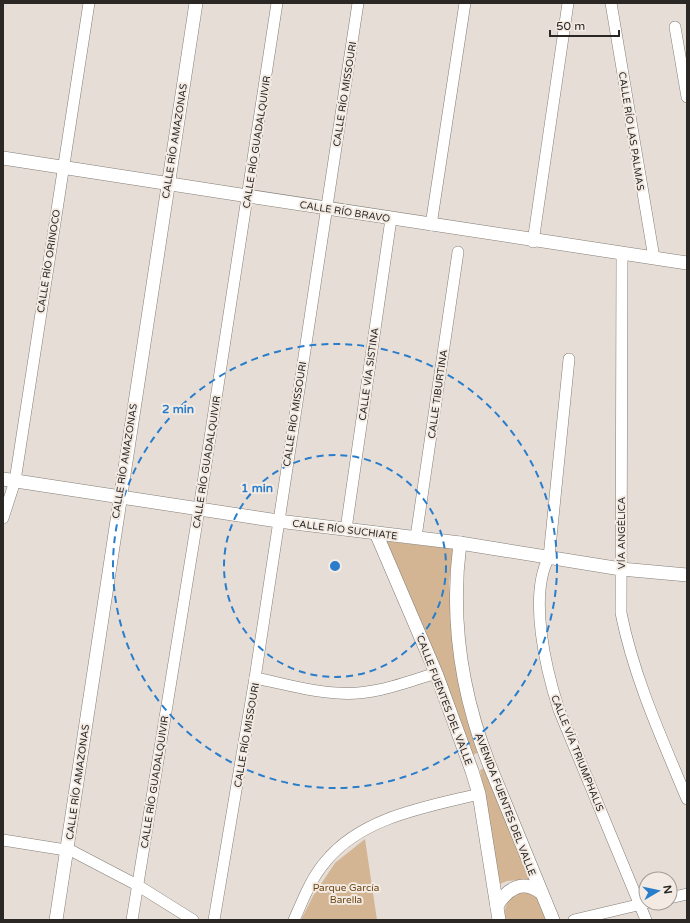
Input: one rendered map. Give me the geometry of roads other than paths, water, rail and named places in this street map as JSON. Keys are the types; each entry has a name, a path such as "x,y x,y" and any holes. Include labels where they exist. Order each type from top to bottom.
{"street":[{"name":"CALLE RÍO ORINOCO","path":"3,518 89,3"},
{"name":"CALLE RÍO AMAZONAS","path":"56,920 119,496 196,3"},
{"name":"CALLE RÍO GUADALQUIVIR","path":"132,920 199,509 277,3"},
{"name":"CALLE RÍO MISSOURI","path":"214,920 255,678 278,521 328,208 340,116 358,3"},
{"path":"431,225 465,3"},
{"path":"533,242 568,3"},
{"name":"CALLE RÍO LAS PALMAS","path":"611,3 654,258"},
{"path":"675,27 687,97"},
{"name":"CALLE RÍO BRAVO","path":"3,158 328,208 533,242 687,263"},
{"name":"CALLE VÍA SISTINA","path":"346,529 391,219"},
{"name":"CALLE TIBURTINA","path":"416,537 458,252"},
{"name":"VÍA ANGÉLICA","path":"622,255 621,613 626,639 652,713 687,799"},
{"name":"CALLE VÍA TRIUMPHALIS","path":"569,359 549,557 543,568 540,609 542,638 550,683 559,710 638,892"},
{"name":"CALLE RÍO SUCHIATE","path":"9,480 278,521 460,543 621,569 687,575"},
{"name":"CALLE FUENTES DEL VALLE","path":"376,533 436,673 472,771 479,794 499,920"},
{"name":"AVENIDA FUENTES DEL VALLE","path":"460,543 455,602 458,645 469,703 489,764 540,892 553,920"},
{"path":"255,678 337,693 354,693 385,689 436,673"},
{"path":"472,771 478,764 484,762 489,764"},
{"path":"294,920 315,876 337,849 351,838 395,817 479,794"},
{"path":"3,840 72,851 137,885 193,920"},
{"path":"497,906 502,897 512,888 528,886 540,892"},
{"path":"574,920 638,905"}],"park label":[{"name":"Parque García Barella","path":"346,892"}]}
